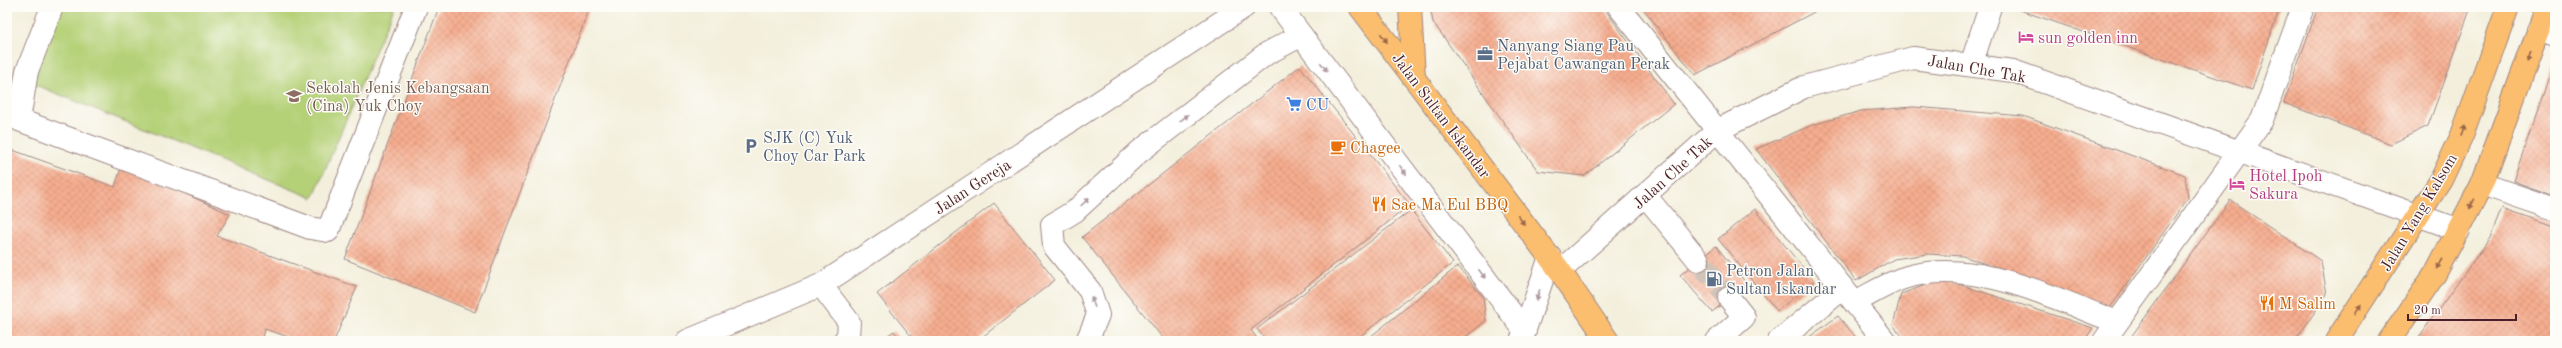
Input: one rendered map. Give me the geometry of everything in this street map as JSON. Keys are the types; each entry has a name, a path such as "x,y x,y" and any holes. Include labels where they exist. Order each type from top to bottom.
{"main road":[{"name":"Jalan Sultan Iskandar","path":"1360,7 1555,264 1608,341"},
{"path":"1410,7 1414,78"},
{"name":"Jalan Yang Kalsom","path":"2336,341 2420,216 2441,180 2462,135 2508,7"},
{"path":"2390,341 2435,274 2482,184 2547,33 2547,7"}],"street":[{"path":"52,7 27,71 19,120 310,228 328,231 416,7"},
{"name":"Jalan Gereja","path":"687,341 821,285 1244,7"},
{"path":"1280,7 1523,336 1555,264"},
{"path":"1619,7 1885,341"},
{"path":"1971,65 1990,7"},
{"path":"2104,341 2242,151 2262,120 2303,7"},
{"path":"1088,340 1098,316 1094,303 1090,291 1054,246 1052,225 1075,211 1139,152 1266,54 1300,36"},
{"name":"Jalan Che Tak","path":"1555,264 1645,196 1718,130 1804,87 1913,58 2014,71 2242,151 2459,230"},
{"path":"2482,184 2555,209"},
{"path":"1645,196 1698,260"},
{"path":"1779,341 1849,295 1905,277 1938,270 1974,273 2020,287 2117,322"},
{"path":"821,285 849,322 848,336 844,341"},
{"path":"1717,341 1744,317 1728,298"}],"green space":[{"path":"58,7 394,7 313,198 26,81"}],"building":[{"path":"439,7 590,7 475,312 345,259"},
{"path":"1430,7 1603,7 1674,104 1584,176 1538,171 1433,22"},
{"path":"1642,7 1832,8 1816,11 1695,75"},
{"path":"2011,7 2280,7 2252,90"},
{"path":"2318,7 2471,7 2428,126 2391,144 2284,103"},
{"path":"2555,60 2555,196 2513,181"},
{"path":"1300,66 1410,205 1251,330 1259,341 1165,341 1082,237"},
{"path":"1914,107 2023,116 2185,175 2188,198 2110,308 1963,256 1928,254 1894,259 1856,281 1756,149 1812,125 1861,111"},
{"path":"7,148 115,187 122,165 230,214 217,236 357,287 334,341 300,341 265,329 262,341 7,341"},
{"path":"2230,200 2321,261 2327,294 2295,341 2128,341"},
{"path":"994,203 1055,280 977,341 915,341 877,294"},
{"path":"2502,208 2555,226 2555,341 2422,341 2418,338 2490,238"},
{"path":"1755,209 1814,281 1777,311 1718,239"},
{"path":"1411,210 1453,263 1354,341 1267,341 1257,329"},
{"name":"Petron Jalan Sultan Iskandar","path":"1716,246 1747,284 1712,312 1680,275"},
{"path":"1458,266 1483,297 1486,321 1461,341 1365,341"},
{"path":"1943,279 2093,328 2084,341 1906,341 1893,325 1901,294"},
{"path":"1838,316 1859,341 1804,341"},
{"path":"894,331 902,341 879,341"}],"tunnel":[{"path":"1698,260 1729,298"}],"place":[{"name":"sun golden inn","path":"2026,37"},
{"name":"Nanyang Siang Pau Pejabat Cawangan Perak","path":"1485,54"},
{"name":"Sekolah Jenis Kebangsaan (Cina) Yuk Choy","path":"294,96"},
{"name":"CU","path":"1294,104"},
{"name":"SJK (C) Yuk Choy Car Park","path":"751,146"},
{"name":"Chagee","path":"1338,147"},
{"name":"Hotel Ipoh Sakura","path":"2237,184"},
{"name":"Sae Ma Eul BBQ","path":"1379,204"},
{"name":"Petron Jalan Sultan Iskandar","path":"1714,279"},
{"name":"M Salim","path":"2267,303"}]}
